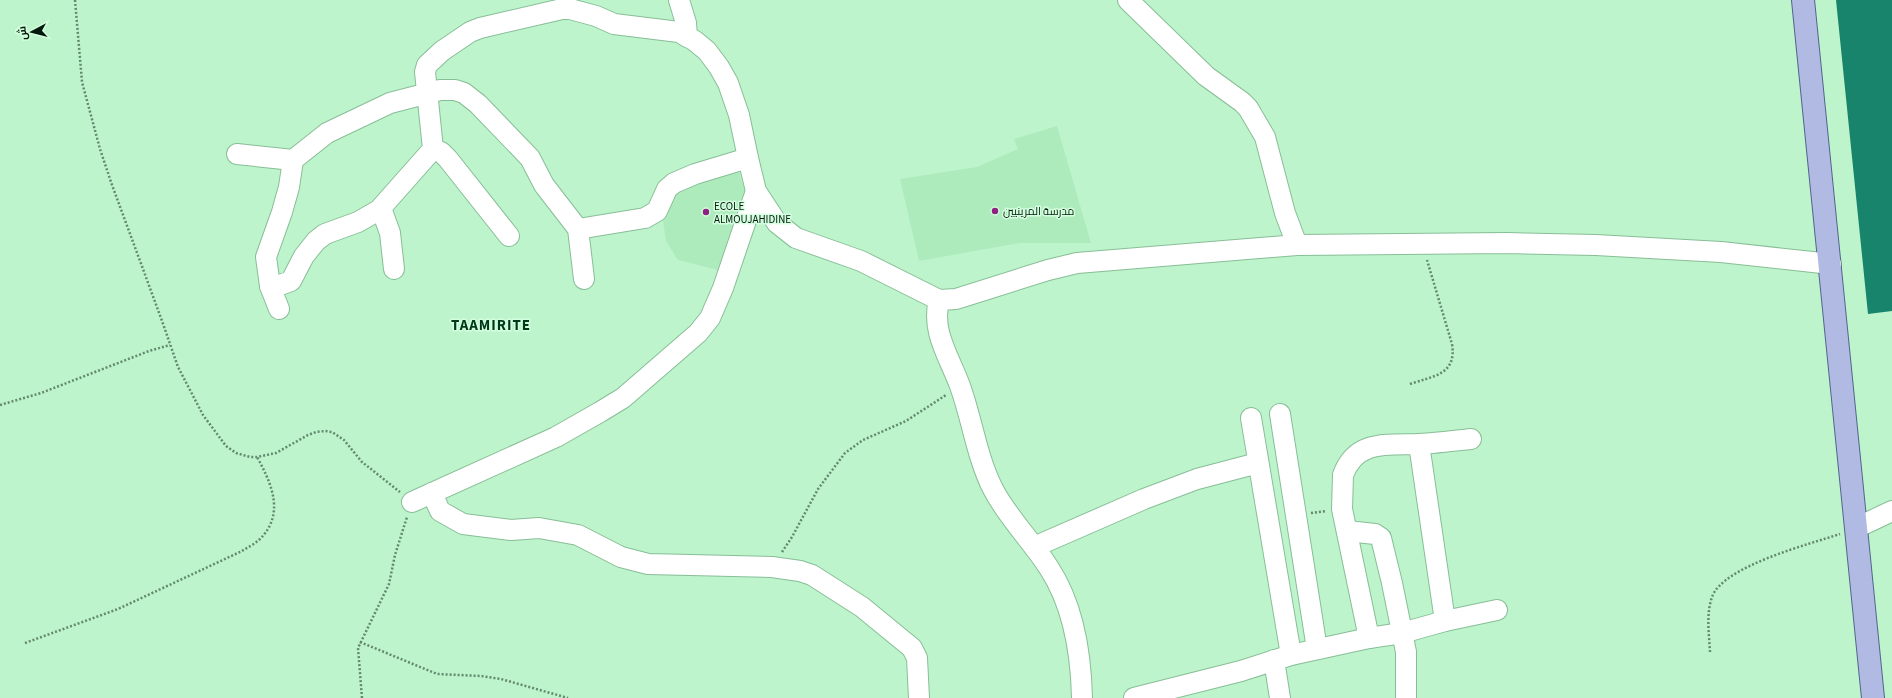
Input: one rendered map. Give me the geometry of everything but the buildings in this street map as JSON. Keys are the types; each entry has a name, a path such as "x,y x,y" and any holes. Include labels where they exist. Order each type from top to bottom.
{"main road":[{"path":"1803,0 1831,264 1873,698"}],"street":[{"path":"679,0 686,23 687,37"},
{"path":"1128,0 1206,76 1248,108 1256,120 1267,144 1285,213 1297,245"},
{"path":"270,286 277,286 291,281 304,256 325,234 372,216 381,208 433,148 425,72 427,65 442,51 460,38 480,28 570,9 596,16 614,24 679,32 706,51 728,83 739,115 756,190 777,223 796,238 862,261 939,300 956,299 1048,270 1077,263 1297,245 1507,243 1596,245 1721,252 1831,264"},
{"path":"280,309 270,286 266,258 284,206 293,160 327,133 390,103 440,90 455,90 464,93 478,104 530,158 544,186 578,229 584,279"},
{"path":"433,148 441,152 448,159 509,236"},
{"path":"237,154 293,160"},
{"path":"578,229 644,218 657,211 667,189 674,183 695,174 748,158"},
{"path":"412,502 556,437 623,398 698,333 710,318 723,288 756,190"},
{"path":"381,208 390,233 394,269"},
{"path":"939,300 936,312 937,327 960,386 970,424 993,489 1049,567 1062,589 1073,622 1082,681 1082,698"},
{"path":"1280,414 1317,649"},
{"path":"1251,418 1282,657 1280,698"},
{"path":"1369,638 1342,509 1343,475 1347,466 1365,449 1375,445 1390,443 1419,444 1471,439"},
{"path":"1419,444 1445,621"},
{"path":"1034,547 1144,499 1197,479 1258,463"},
{"path":"432,493 440,510 463,524 511,530 539,528 578,535 621,556 648,564 772,567 800,571 822,580 862,607 905,640 912,648 917,658 919,698"},
{"path":"1856,528 1892,511"},
{"path":"1347,531 1375,534 1381,538 1402,633 1407,665 1406,698"},
{"path":"1134,698 1242,671 1282,657 1369,638 1402,633 1445,621 1498,610"}],"path":[{"path":"75,0 82,82 112,185 178,367 203,415 226,446 236,453 257,457 276,453 308,435 325,431 332,432 339,435 362,462 412,502 395,555 389,584 358,648 362,698"},
{"path":"1410,384 1446,371 1453,359 1452,344 1422,244"},
{"path":"0,405 41,393 142,354 170,345"},
{"path":"772,567 792,538 818,489 845,453 863,440 906,421 930,404 960,386"},
{"path":"25,643 118,609 242,551 260,540 272,523 275,511 274,496 269,480 257,457"},
{"path":"1296,515 1342,509"},
{"path":"1710,652 1708,622 1710,604 1716,589 1722,583 1749,567 1786,551 1856,528"},
{"path":"360,642 437,674 481,676 501,679 568,698"}],"shaded area":[{"name":"مدرسة المرينيين","path":"1057,126 1091,243 1020,243 919,261 900,179 977,167 1018,149 1014,139"},
{"name":"ECOLE ALMOUJAHIDINE","path":"738,169 749,204 722,271 678,260 666,241 663,221 675,191"}],"place":[{"name":"مدرسة المرينيين","path":"995,211"},
{"name":"ECOLE ALMOUJAHIDINE","path":"706,212"}],"district":[{"name":"TAAMIRITE","path":"491,325"}]}
